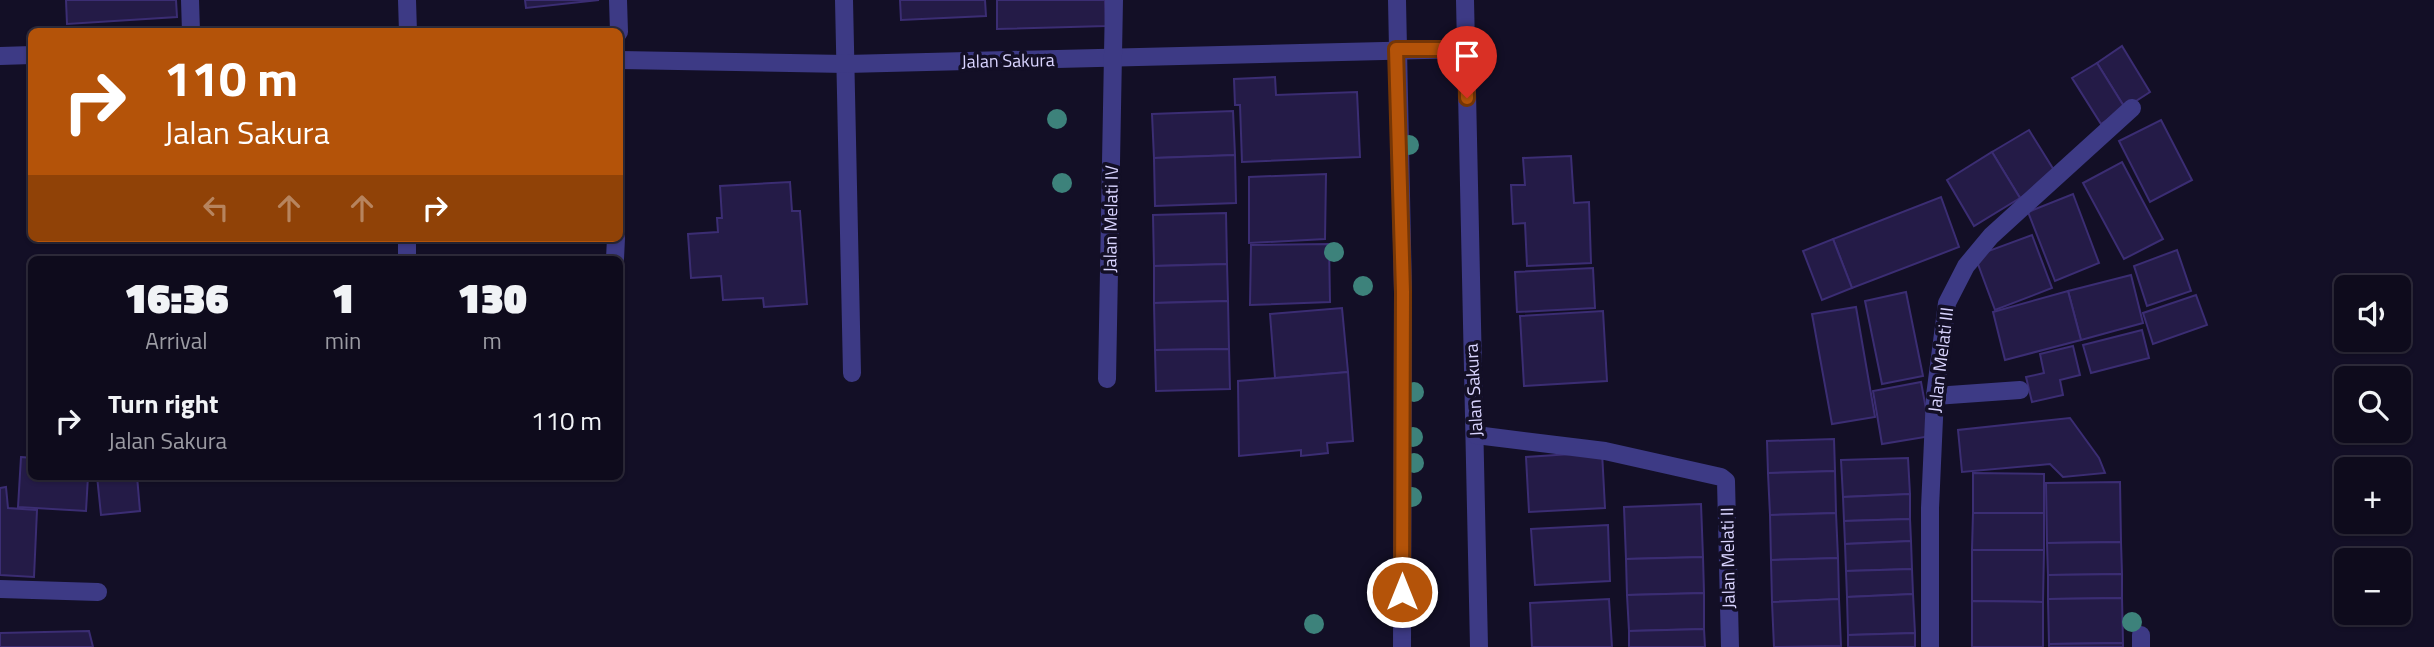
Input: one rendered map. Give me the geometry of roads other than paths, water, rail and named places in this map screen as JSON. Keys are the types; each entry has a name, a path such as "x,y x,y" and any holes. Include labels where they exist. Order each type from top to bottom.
{"street":[{"path":"190,0 191,28"},
{"path":"407,0 408,28"},
{"path":"618,0 618,28"},
{"path":"844,0 852,373"},
{"name":"Jalan Melati IV","path":"1107,379 1114,0"},
{"path":"1397,0 1403,292 1402,647"},
{"name":"Jalan Sakura","path":"1465,0 1479,647"},
{"name":"Jalan Sakura","path":"623,60 846,64 1466,49"},
{"path":"0,56 28,55"},
{"name":"Jalan Melati III","path":"1930,647 1930,508 1935,396 1947,303 1966,266 1991,236 2132,108"},
{"path":"1935,396 2020,390"},
{"name":"Jalan Melati II","path":"1476,435 1605,451 1715,475 1726,481 1730,647"},
{"path":"0,589 98,592"}]}
